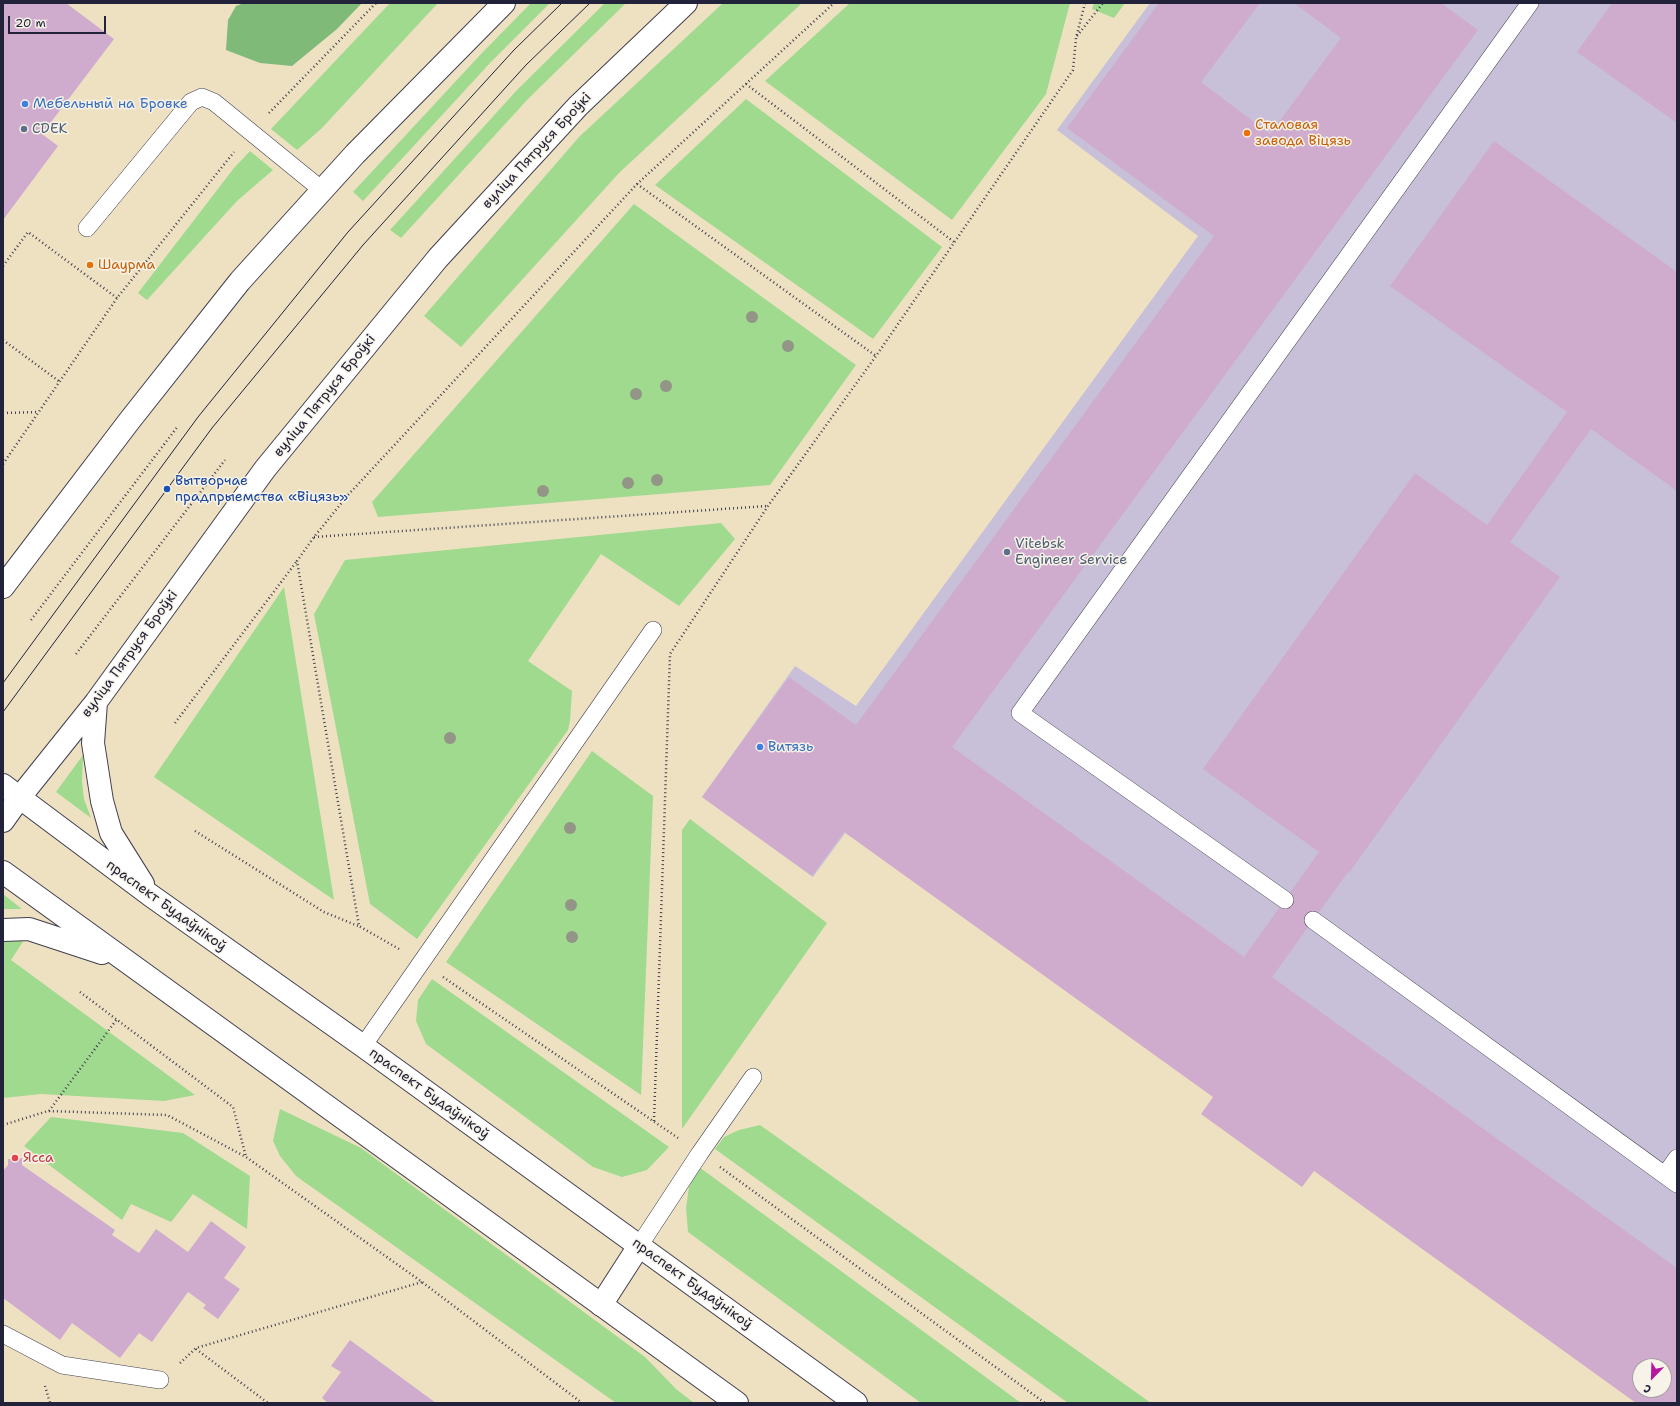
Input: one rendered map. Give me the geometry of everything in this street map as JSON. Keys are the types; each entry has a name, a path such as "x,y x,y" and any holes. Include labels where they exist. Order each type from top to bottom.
{"main road":[{"path":"3,587 130,420 240,281 355,154 504,3"},
{"name":"вуліца Пятруся Броўкі","path":"3,821 11,791 96,702 265,469 438,258 578,106 686,3"},
{"path":"96,702 93,742 102,801 111,833 150,895"},
{"name":"праспект Будаўнікоў","path":"11,791 150,895 363,1046 856,1403"},
{"path":"3,872 737,1403"},
{"path":"3,930 29,929 120,958"},
{"path":"601,1305 639,1246"}],"lane":[{"path":"1284,900 1020,713 1530,3"},
{"path":"87,228 191,102 202,97 214,102 322,190"},
{"path":"363,1046 653,630"},
{"path":"1313,920 1671,1179 1677,1158"},
{"path":"639,1246 700,1152 753,1077"},
{"path":"3,1334 62,1365 160,1380"}],"path":[{"path":"3,464 118,298 250,131 376,3"},
{"path":"175,723 314,537 353,489 637,184 834,3"},
{"path":"654,1121 670,654 768,506 876,356 1073,70 1076,38 1085,3"},
{"path":"1076,38 1103,3"},
{"path":"746,84 954,242"},
{"path":"637,184 876,356"},
{"path":"3,266 28,232 118,298"},
{"path":"3,340 60,382"},
{"path":"3,413 39,412"},
{"path":"31,620 178,426"},
{"path":"76,654 225,460"},
{"path":"314,537 768,506"},
{"path":"297,561 359,926"},
{"path":"195,831 324,912 359,926 421,961 700,1152 1045,1403"},
{"path":"80,992 233,1106 246,1157"},
{"path":"48,1111 117,1019"},
{"path":"3,1125 48,1111 167,1115 246,1157 422,1282 582,1403"},
{"path":"160,1380 196,1348 422,1282"},
{"path":"196,1348 268,1403"}],"shaded area":[{"path":"1150,3 1677,3 1677,1403 1645,1403 1638,1398 1672,1398 1672,1358 1632,1358 1632,1394 846,832 813,877 702,797 795,666 856,706 1198,236 1057,130"}],"green space":[{"path":"244,3 362,3 337,29 292,66 260,63 226,50 228,20 236,6"},
{"path":"390,3 438,3 322,128 297,150 271,129"},
{"path":"531,3 550,3 490,63 363,201 353,192 481,54"},
{"path":"605,3 626,3 527,100 401,238 390,230 517,90"},
{"path":"723,3 802,3 619,173 461,347 424,316 579,137"},
{"path":"850,3 1070,3 1046,94 952,220 765,81"},
{"path":"1094,3 1125,3 1114,18 1092,9"},
{"path":"746,99 942,247 873,339 655,185"},
{"path":"250,151 273,170 237,201 147,300 138,293 234,168"},
{"path":"634,204 856,365 770,485 378,517 372,502"},
{"path":"721,523 735,539 679,606 601,554 528,661 572,691 568,730 417,939 370,904 314,614 345,560"},
{"path":"284,587 334,900 154,777"},
{"path":"592,751 653,796 641,1095 446,962"},
{"path":"83,755 82,781 84,799 91,818 56,792"},
{"path":"690,819 827,923 682,1129 682,830"},
{"path":"3,894 22,909 3,909"},
{"path":"3,932 28,934 11,960 195,1095 164,1101 41,1094 3,1098"},
{"path":"432,979 669,1147 647,1170 622,1177 593,1167 426,1044 416,1021 418,1000"},
{"path":"280,1109 361,1148 645,1357 676,1389 694,1403 616,1403 296,1176 280,1156 273,1141"},
{"path":"51,1117 183,1133 250,1176 247,1229 193,1194 171,1222 131,1204 122,1220 24,1146"},
{"path":"760,1125 1151,1403 1068,1403 715,1149 724,1137 739,1130"},
{"path":"699,1167 1021,1403 921,1403 688,1232 686,1208 689,1187"}],"building":[{"path":"3,3 66,3 114,39 42,134 58,146 3,220"},
{"path":"1159,3 1260,3 1201,82 1270,134 1341,38 1294,3 1441,3 1478,30 952,747 1244,957 1319,852 1203,769 1415,473 1487,525 1567,412 1390,286 1494,141 1677,272 1677,491 1591,429 1510,542 1560,577 1349,873 1348,872 1272,977 1677,1268 1677,1403 1636,1403 1314,1171 1302,1187 1201,1114 1213,1097 844,832 812,876 702,797 789,677 856,725 1214,236 1067,128"},
{"path":"1612,3 1677,3 1677,123 1577,52"},
{"path":"22,1158 22,1165 115,1230 112,1235 139,1253 156,1229 188,1252 211,1221 246,1247 224,1278 240,1289 218,1319 203,1308 206,1305 188,1292 152,1342 139,1333 120,1358 72,1323 60,1340 3,1298 3,1171 8,1165 8,1159"},
{"path":"350,1340 436,1403 328,1403 322,1398 341,1372 331,1366"}],"tram line":[{"path":"3,683 198,417 348,232 514,50 562,3"},
{"path":"3,712 212,428 363,245 526,65 590,3"}],"place":[{"name":"Мебельный на Бровке","path":"25,104"},
{"name":"CDEK","path":"24,129"},
{"name":"Сталовая завода Віцязь","path":"1247,133"},
{"name":"Шаурма","path":"90,265"},
{"name":"Вытворчае прадпрыемства «Віцязь»","path":"167,489"},
{"name":"Vitebsk Engineer Service","path":"1007,552"},
{"name":"Витязь","path":"760,747"},
{"name":"Ясса","path":"15,1158"}]}
